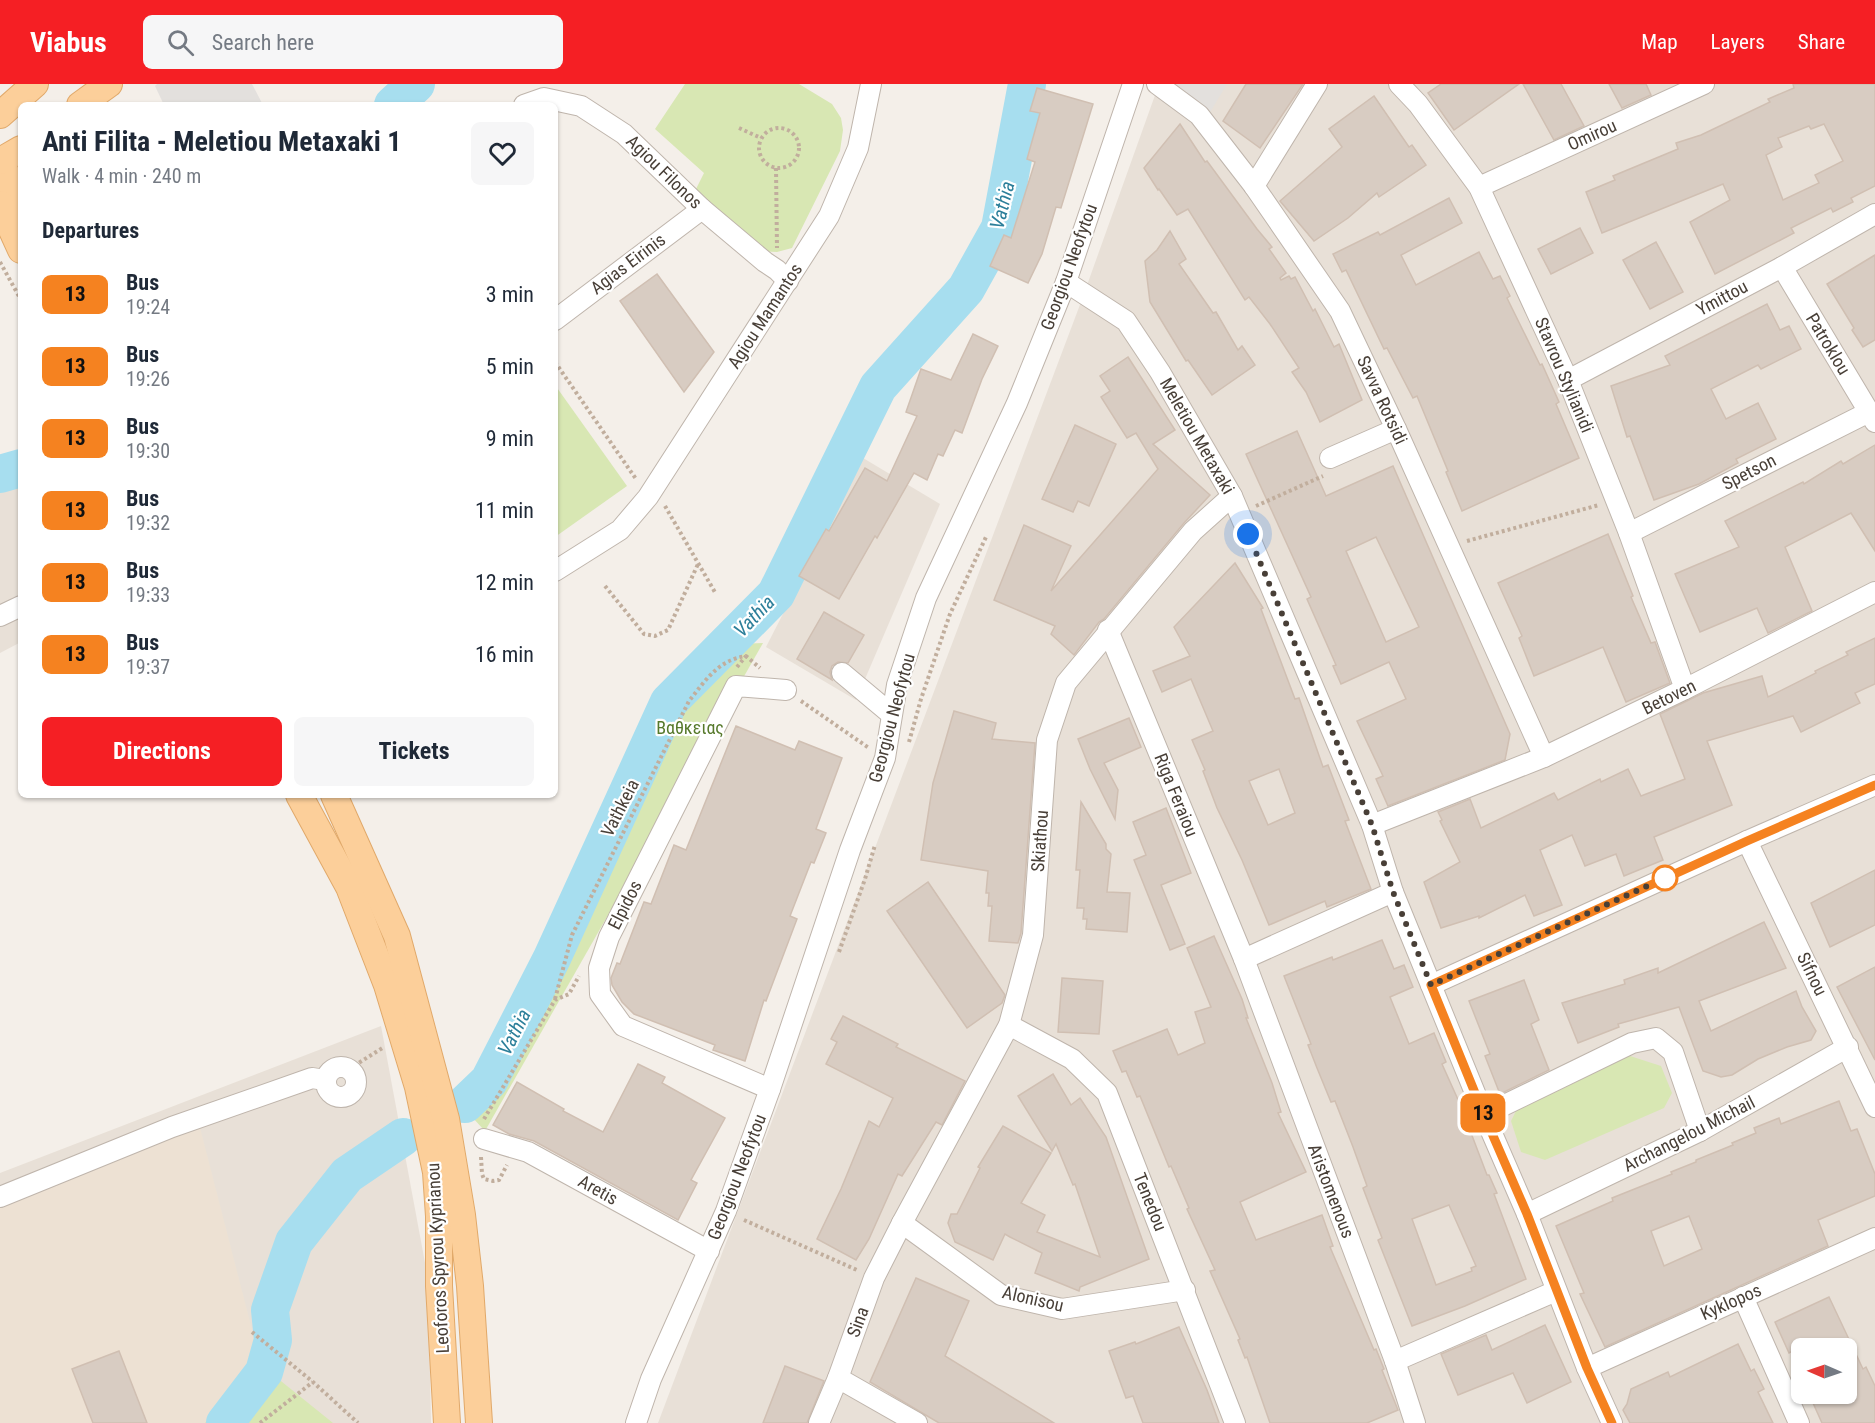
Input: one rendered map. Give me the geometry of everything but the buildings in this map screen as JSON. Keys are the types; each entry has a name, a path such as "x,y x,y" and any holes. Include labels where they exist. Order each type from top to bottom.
{"main road":[{"path":"0,115 35,84"},
{"path":"85,102 101,92"},
{"path":"18,151 0,161 18,198"},
{"path":"0,204 18,243"},
{"path":"0,243 18,262"},
{"name":"Leoforos Spyrou Kyprianou","path":"301,798 349,887 387,985 418,1087 436,1172 439,1216 439,1286 447,1423"},
{"name":"Leoforos Spyrou Kyprianou","path":"335,798 397,936 446,1119 462,1215 470,1286 478,1423"}],"street":[{"name":"Georgiou Neofytou","path":"636,1423 651,1379 726,1212 770,1089 850,850 885,758 897,685 926,598 1017,404 1066,282 1132,84"},
{"name":"Savva Rotsidi","path":"1157,84 1199,115 1254,186 1340,311 1396,429 1544,757"},
{"path":"1254,186 1317,84"},
{"name":"Stavrou Stylianidi","path":"1399,84 1418,104 1479,187 1568,380 1629,532 1685,689"},
{"name":"Omirou","path":"1479,187 1704,84"},
{"name":"Agiou Mamantos","path":"558,569 620,530 651,492 783,275 830,216 858,148 867,86"},
{"name":"Agiou Filonos","path":"533,102 544,98 581,106 624,134 702,209 783,275"},
{"name":"Agias Eirinis","path":"558,318 702,209"},
{"name":"Ymittou","path":"1568,380 1782,267 1875,214"},
{"name":"Patroklou","path":"1782,267 1872,417"},
{"name":"Meletiou Metaxaki","path":"1066,282 1126,321 1161,372 1235,505 1372,825 1393,892 1527,1214 1587,1368 1612,1423"},
{"name":"Spetson","path":"1629,532 1872,417"},
{"path":"1330,458 1396,429"},
{"name":"Skiathou","path":"902,1223 1009,1024 1033,935 1047,740 1066,683 1193,531 1235,505"},
{"name":"Betoven","path":"1372,825 1544,757 1685,689 1875,592"},
{"path":"0,616 18,607"},
{"name":"Riga Feraiou","path":"1108,630 1244,959"},
{"path":"842,673 891,714"},
{"name":"Elpidos","path":"770,1089 623,1026 600,994 598,968 609,937 736,686 786,690"},
{"path":"1431,985 1875,785"},
{"name":"Sifnou","path":"1747,841 1875,1107"},
{"path":"1244,959 1393,892"},
{"name":"Aristomenous","path":"1244,959 1395,1361 1415,1423"},
{"name":"Tenedou","path":"1009,1024 1072,1059 1107,1094 1235,1423"},
{"path":"1484,1115 1632,1043 1656,1038 1673,1052 1700,1131"},
{"name":"Archangelou Michail","path":"1527,1214 1700,1131 1848,1047"},
{"path":"333,1068 349,1069 356,1083 352,1093 348,1096 334,1096 327,1090 325,1080 329,1072 333,1068"},
{"path":"0,1197 172,1127 312,1078 325,1080"},
{"name":"Aretis","path":"483,1130 528,1152 708,1251"},
{"name":"Sina","path":"819,1423 838,1378 874,1278 902,1223"},
{"name":"Alonisou","path":"902,1223 1000,1294 1062,1309 1185,1290"},
{"name":"Kyklopos","path":"1587,1368 1875,1238"},
{"path":"1395,1361 1557,1291"},
{"path":"1743,1297 1799,1423"},
{"path":"838,1378 917,1423"}],"path":[{"path":"739,128 761,138"},
{"path":"778,128 791,131 799,147 798,155 792,163 776,168 769,165 760,153 759,146 765,133 778,128"},
{"path":"776,168 783,275"},
{"path":"0,261 18,294"},
{"path":"558,366 651,492 716,594"},
{"path":"1235,505 1336,470 1330,458"},
{"path":"1449,546 1616,501"},
{"path":"605,586 644,634 655,636 668,630 698,564"},
{"name":"Vathkeia","path":"483,1130 555,1000 572,935 689,701 711,672 737,657 746,656"},
{"path":"786,690 885,758"},
{"path":"555,1000 569,994"},
{"path":"349,1069 393,1041"},
{"path":"726,1212 874,1278"},
{"path":"252,1332 358,1423"},
{"path":"260,1423 313,1382"}],"shaded area":[{"path":"157,84 252,84 261,102 163,102 155,86"},
{"path":"1159,84 1875,84 1875,1423 658,1423 1081,302"},
{"path":"1167,84 1227,84 1209,114"},
{"path":"863,458 940,504 856,700 766,647"},
{"path":"18,467 18,644 0,653 0,470"},
{"path":"381,1026 428,1279 431,1423 0,1423 0,1173"},
{"path":"199,1124 261,1365 205,1423 0,1423 0,1208"}],"green space":[{"path":"685,84 799,84 832,104 841,118 843,130 840,151 792,248 777,252 757,251 696,189 704,173 655,129"},
{"path":"558,389 627,486 558,535"},
{"name":"Βαθκειας","path":"763,643 485,1131 471,1116 676,710 738,644"},
{"path":"1627,1055 1661,1066 1672,1093 1664,1108 1545,1160 1521,1152 1511,1121 1521,1101"},
{"path":"261,1365 333,1423 205,1423"}],"waterway":[{"path":"396,102 416,84"},
{"name":"Vathia","path":"465,1104 489,1081 552,958 669,702 776,594 878,387 966,289 1000,228 1027,84"},
{"path":"0,474 18,469"},
{"name":"Vathia","path":"225,1423 264,1372 273,1340 270,1310 294,1242 347,1175 403,1137"}],"bus line":[{"name":"13","path":"1612,1423 1587,1368 1527,1214 1431,985 1875,785"}],"route":[{"path":"1248,534 1372,825 1393,892 1431,985 1665,878"}]}
